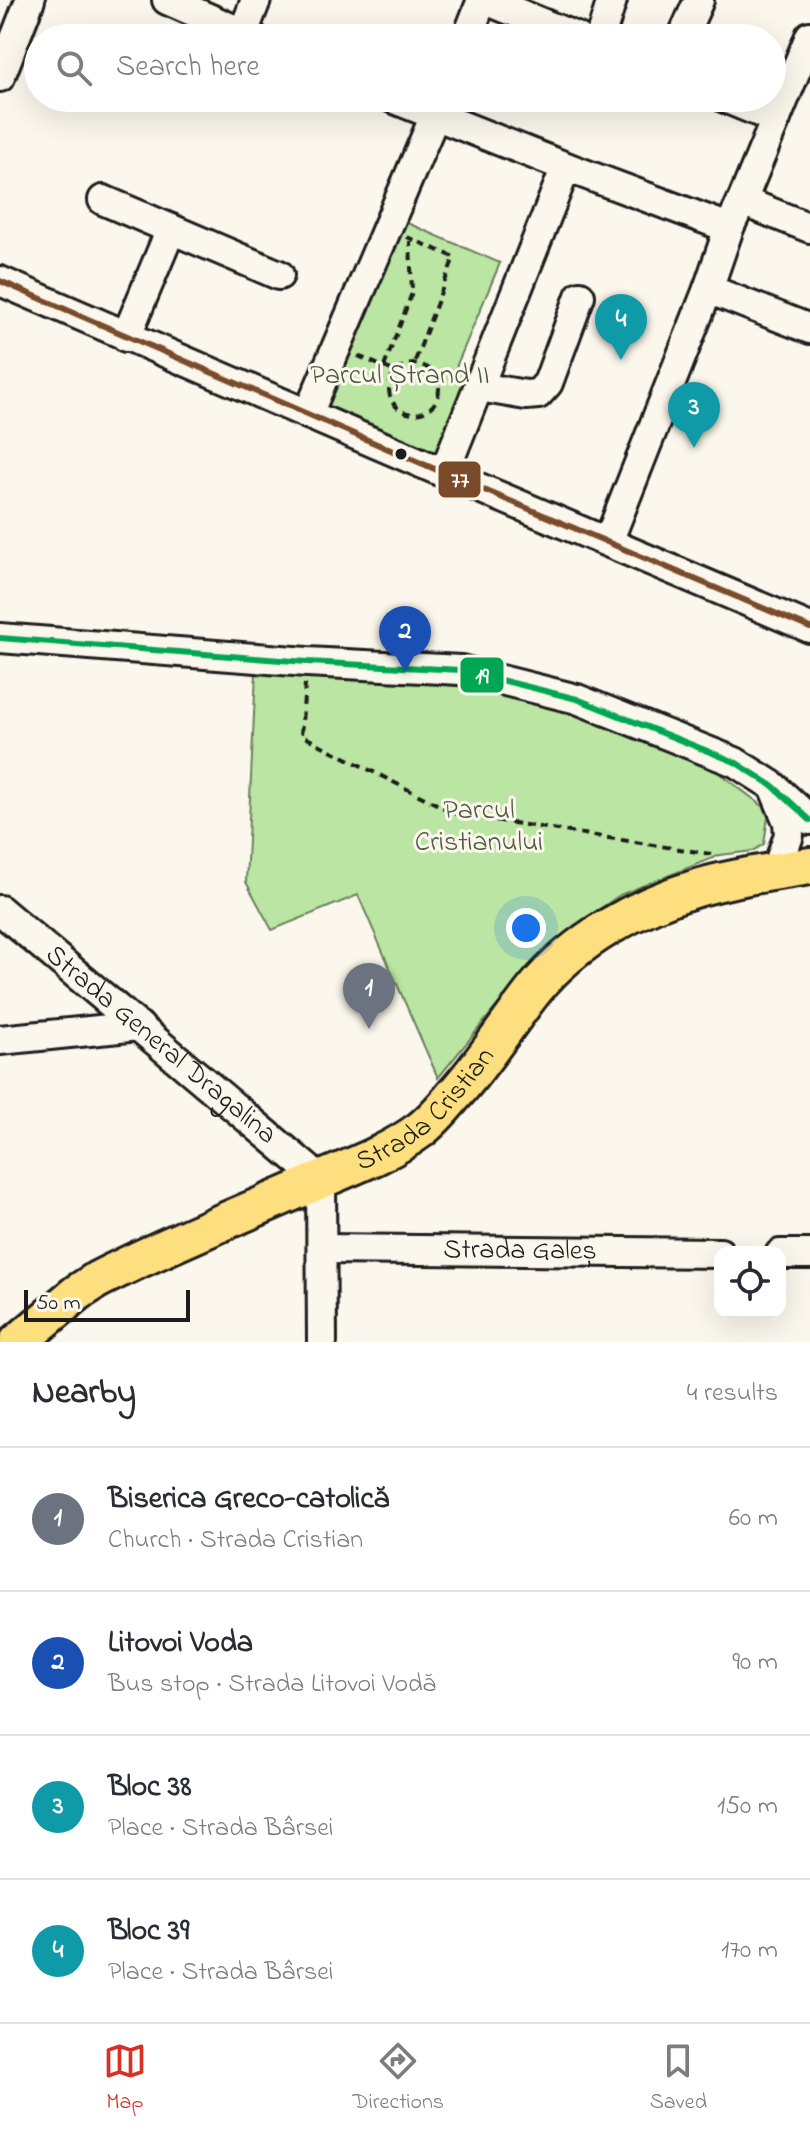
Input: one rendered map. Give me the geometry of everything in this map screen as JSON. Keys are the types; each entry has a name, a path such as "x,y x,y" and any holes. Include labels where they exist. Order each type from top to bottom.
{"main road":[{"name":"Strada Cristian","path":"18,1342 97,1280 390,1149 423,1128 469,1079 537,987 574,951 612,925 653,903 697,888 793,869"}],"street":[{"path":"0,77 30,0"},
{"path":"167,0 222,24"},
{"path":"251,24 256,0"},
{"path":"473,24 484,0 543,24"},
{"path":"604,24 612,0"},
{"path":"688,24 699,0"},
{"path":"786,102 802,76 810,36"},
{"path":"308,414 337,347 398,233 436,112"},
{"path":"449,112 566,167 729,228"},
{"path":"759,112 776,119"},
{"path":"608,542 729,228 780,112"},
{"path":"444,473 566,167"},
{"path":"103,200 279,275"},
{"path":"742,201 810,228"},
{"path":"126,337 171,229"},
{"path":"0,281 810,628"},
{"path":"708,289 810,329"},
{"path":"479,387 526,395 538,394 548,383 580,296"},
{"path":"0,638 307,662 461,670 577,699 735,762 773,786 810,820"},
{"path":"773,786 788,822 793,869"},
{"name":"Strada General Dragalina","path":"0,910 321,1180"},
{"path":"0,1040 139,1026"},
{"path":"321,1180 322,1342"},
{"name":"Strada Galeș","path":"322,1249 714,1253"},
{"path":"786,1254 810,1254"}],"path":[{"path":"398,233 454,257 414,364"},
{"path":"384,367 412,293 398,233"},
{"path":"337,347 396,372"},
{"path":"414,364 429,369 439,382 438,399 434,406 427,411 411,414 396,407 389,384 396,372 405,365 414,364"},
{"path":"307,662 301,735 456,814 720,855"}],"green space":[{"name":"Parcul Ștrand II","path":"405,222 500,263 456,367 476,376 443,455 327,405"},
{"name":"Parcul Cristianului","path":"256,672 449,685 504,692 565,706 699,758 764,807 768,817 764,844 753,851 720,855 620,895 573,927 523,974 438,1078 358,895 272,930 246,882"}],"transit line":[{"name":"77","path":"0,281 810,628"},
{"name":"19","path":"0,638 307,662 461,670 577,699 735,762 773,786 810,820"}],"place":[{"name":"Bloc 39","path":"621,360"},
{"name":"Bloc 38","path":"694,448"},
{"name":"Litovoi Voda","path":"405,672"},
{"name":"Biserica Greco-catolică","path":"369,1029"}]}
